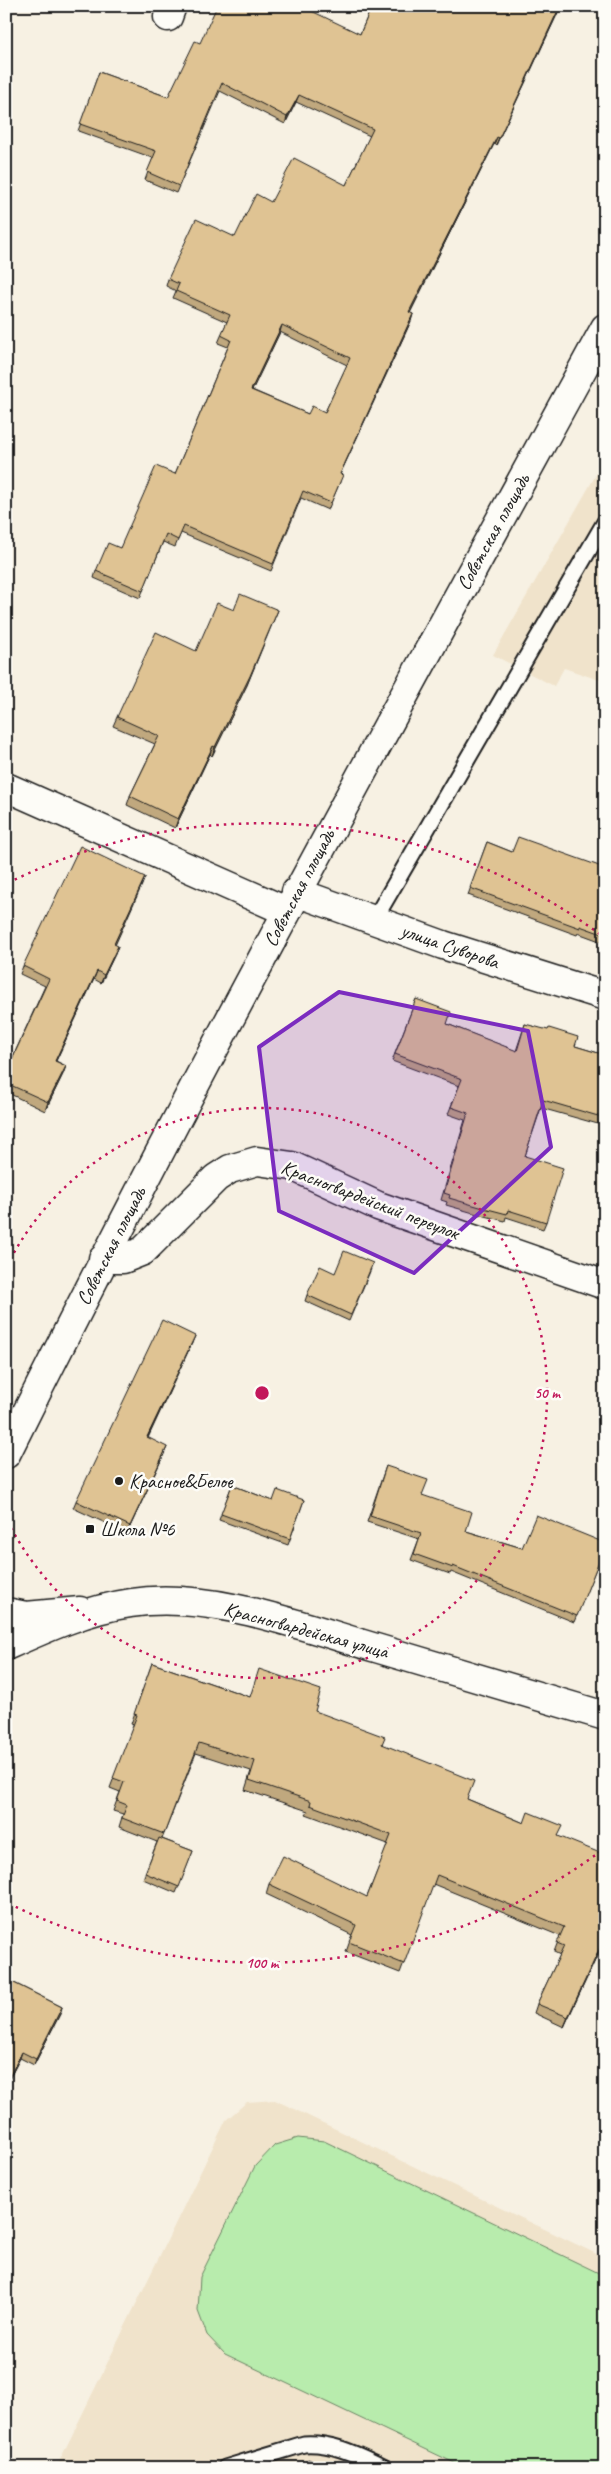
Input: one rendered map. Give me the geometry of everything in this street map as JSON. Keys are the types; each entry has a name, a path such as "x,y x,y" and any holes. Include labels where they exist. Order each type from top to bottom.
{"street":[{"name":"Советская площадь","path":"6,1454 103,1260 291,902 605,328"},
{"name":"улица Суворова","path":"6,787 291,902 374,920 443,945 605,996"},
{"name":"Красногвардейский переулок","path":"103,1260 122,1259 143,1251 216,1178 230,1169 258,1161 273,1162 308,1172 387,1210 605,1285"},
{"name":"Красногвардейская улица","path":"6,1646 79,1616 109,1607 132,1603 173,1601 212,1605 258,1614 605,1716"},
{"path":"6,1612 26,1616 109,1607"},
{"path":"6,1668 42,1638 79,1616"}],"lane":[{"path":"374,920 605,522"},
{"path":"225,2468 304,2444 316,2444 346,2450 385,2468"}],"highlighted area":[{"path":"339,992 528,1031 551,1147 414,1273 279,1211 259,1047"}],"shaded area":[{"path":"605,459 605,682 564,668 554,686 493,655"},
{"path":"275,2100 605,2258 605,2468 56,2468 226,2120 247,2102"}],"green space":[{"path":"298,2138 324,2141 605,2276 605,2468 465,2468 225,2354 207,2335 198,2311 200,2277 255,2166 275,2145"}],"building":[{"path":"217,6 301,6 360,34 372,6 560,6 499,138 497,137 409,312 413,314 340,474 343,475 331,503 303,491 273,564 184,526 178,540 166,534 143,591 96,571 108,543 120,548 156,466 175,474 231,340 221,335 230,315 176,291 179,284 168,279 196,219 235,237 256,194 271,202 294,158 346,185 373,129 299,95 287,117 222,83 179,186 147,172 156,151 80,124 99,72 168,97 195,41 200,43","holes":["282,325 350,358 325,412 312,406 308,414 251,390"]},
{"path":"240,594 278,610 250,676 215,747 213,746 178,819 130,796 159,736 117,717 156,632 196,651 217,603 234,610"},
{"path":"6,665 12,668 6,679"},
{"path":"518,837 602,867 600,872 605,873 605,935 580,926 580,928 470,888 487,842 512,852"},
{"path":"80,846 145,877 114,944 118,946 104,975 97,971 55,1061 66,1066 48,1102 6,1083 6,1072 49,979 23,966"},
{"path":"416,999 451,1012 447,1024 517,1051 525,1024 548,1030 549,1028 578,1037 575,1046 605,1055 605,1118 543,1100 525,1156 563,1168 546,1222 508,1210 507,1214 480,1207 449,1198 450,1195 444,1193 468,1113 451,1107 462,1079 395,1054"},
{"path":"344,1251 373,1263 351,1315 307,1295 320,1266 335,1273"},
{"path":"162,1320 195,1336 147,1437 167,1447 130,1526 76,1501"},
{"path":"386,1466 428,1480 422,1495 472,1512 466,1531 522,1548 536,1515 605,1543 577,1616 453,1566 453,1568 414,1554 421,1533 370,1516"},
{"path":"232,1485 273,1501 277,1490 304,1500 290,1539 221,1514"},
{"path":"152,1663 250,1697 259,1669 321,1690 315,1711 385,1737 382,1744 474,1781 467,1799 524,1823 528,1812 563,1826 558,1836 605,1855 605,1937 568,2017 537,2004 564,1946 557,1943 564,1927 437,1875 404,1964 349,1942 356,1925 269,1884 283,1856 367,1897 391,1835 310,1805 311,1801 249,1780 255,1761 199,1743 164,1834 122,1818 127,1805 117,1801 124,1782 113,1778 137,1715 134,1714"},
{"path":"159,1838 193,1851 179,1887 145,1873"},
{"path":"6,1979 62,2007 36,2059 22,2052 6,2083"},
{"path":"308,2459 328,2468 304,2468"}],"place":[{"name":"Красное&Белое","path":"119,1481"},
{"name":"Школа №6","path":"90,1529"}]}
